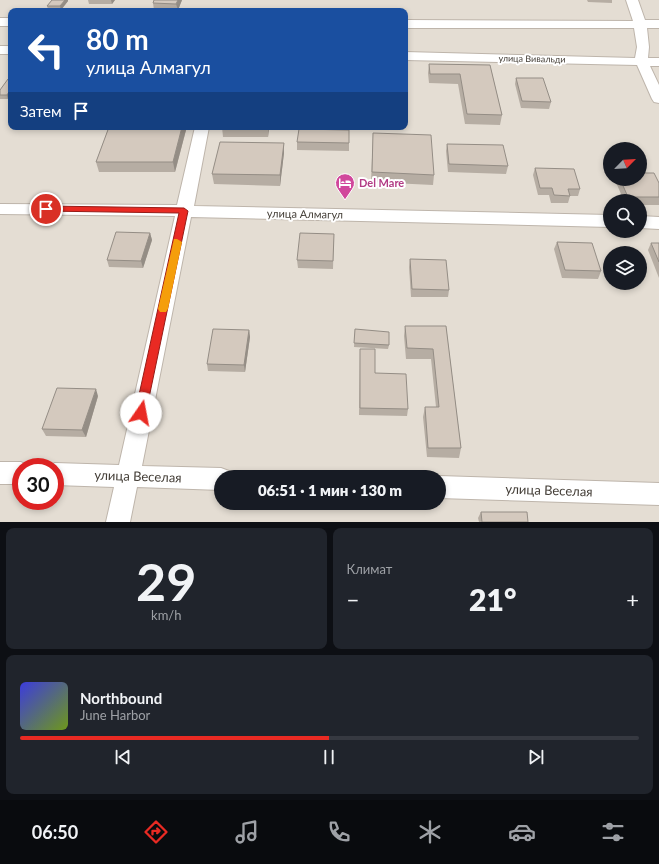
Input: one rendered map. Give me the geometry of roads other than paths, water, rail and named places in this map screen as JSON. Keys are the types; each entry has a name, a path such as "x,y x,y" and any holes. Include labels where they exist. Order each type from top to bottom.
{"street":[{"path":"632,0 640,24 643,47 641,61 659,99"},
{"path":"408,24 659,24"},
{"name":"улица Вивальди","path":"408,56 659,62"},
{"path":"118,522 201,130"},
{"name":"улица Алмагул","path":"0,208 603,221"},
{"path":"647,222 659,223"},
{"path":"0,473 12,473"},
{"name":"улица Веселая","path":"64,474 214,479"},
{"name":"улица Веселая","path":"446,486 659,494"}],"place":[{"name":"Del Mare","path":"345,200"}]}
